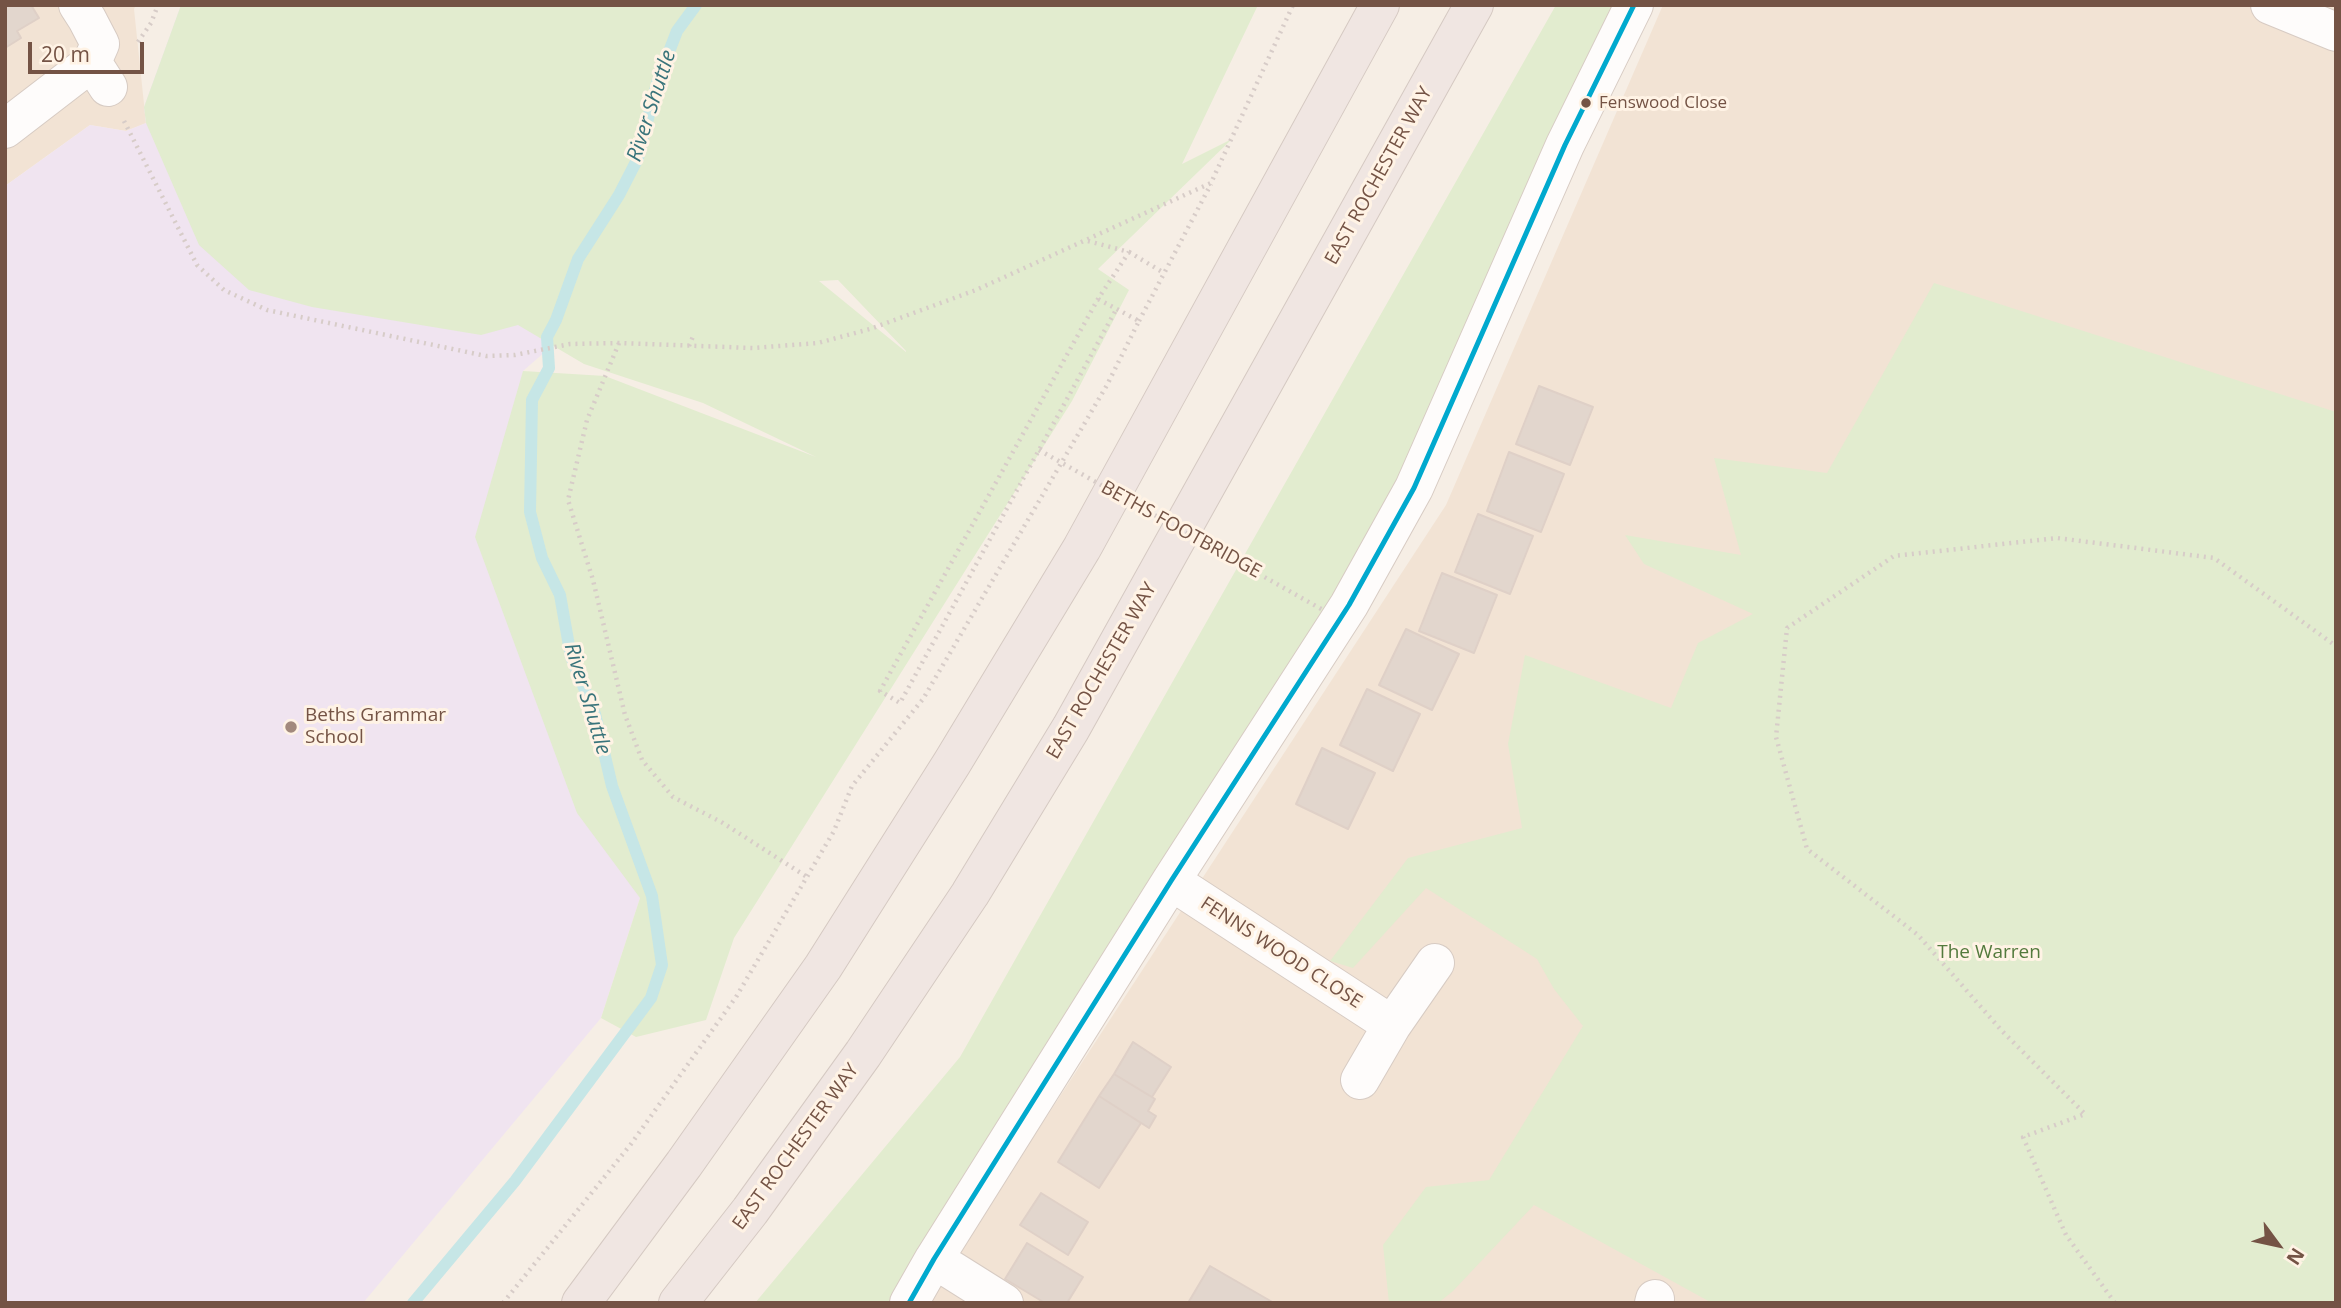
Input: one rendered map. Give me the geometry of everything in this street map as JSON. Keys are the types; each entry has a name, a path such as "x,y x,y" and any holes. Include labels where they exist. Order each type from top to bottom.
{"highway":[{"path":"581,1303 684,1164 823,967 952,763 1082,548 1380,5"},
{"name":"EAST ROCHESTER WAY","path":"678,1303 750,1211 863,1054 977,882 1071,728 1474,5"},
{"path":"561,1303 647,1212"}],"street":[{"path":"5,129 100,75 100,44 78,5"},
{"path":"909,1303 1171,881 1349,605 1414,488 1565,145 1634,5"},
{"path":"2287,8 2336,32"},
{"name":"FENNS WOOD CLOSE","path":"1171,881 1392,1025"},
{"path":"1360,1080 1392,1025 1435,963"},
{"path":"934,1259 1004,1303"}],"path":[{"path":"503,1303 631,1144 736,997 834,831 852,786 923,699 1107,385 1211,183 1293,5"},
{"path":"100,75 197,265 224,290 267,310 486,356 515,355 570,344 753,348 818,343 870,329 976,290 1211,183"},
{"path":"1087,241 1129,252 1164,274"},
{"path":"1117,308 900,703 880,691 1098,299 1129,252"},
{"path":"1098,299 1139,321"},
{"path":"689,346 694,334"},
{"path":"619,343 587,421 568,500 593,580 625,715 642,760 673,797 723,823 807,877"},
{"name":"BETHS FOOTBRIDGE","path":"1039,450 1323,610"},
{"path":"2115,1303 2066,1235 2022,1137 2085,1114 2002,1031 1918,935 1807,849 1776,737 1787,628 1894,556 2056,538 2214,558 2336,646"}],"shaded area":[{"path":"5,5 136,5 134,9 146,123 126,131 90,125 5,186"},
{"name":"Beths Grammar School","path":"181,5 1258,5 622,285 523,371 513,557 640,898 601,1018 363,1303 5,1303 5,186 90,125 126,131 146,123 144,107"},
{"path":"1663,5 2336,5 2336,1303 925,1303 1446,505"}],"green space":[{"path":"181,5 1258,5 1182,164 1232,139 1098,269 1129,290 1072,401 734,938 706,1020 636,1037 601,1018 640,898 577,813 475,537 523,371 605,376 816,457 703,403 584,364 518,325 481,335 312,307 249,290 199,245 146,123 144,107","holes":["838,280 906,352 819,281"]},
{"path":"1556,5 1633,5 1366,542 903,1303 755,1303 960,1057"},
{"name":"The Warren","path":"1934,283 2336,412 2336,1303 1712,1303 1534,1205 1453,1291 1438,1303 1389,1303 1383,1245 1426,1187 1489,1180 1583,1026 1554,989 1537,959 1426,888 1353,968 1330,961 1408,858 1522,828 1508,744 1525,655 1671,708 1698,643 1753,614 1644,564 1625,535 1741,555 1714,458 1827,473"}],"building":[{"path":"5,5 31,5 39,18 17,31 21,38 5,48"},
{"path":"1539,386 1593,407 1570,465 1516,444"},
{"path":"1509,452 1564,474 1541,532 1487,511"},
{"path":"1478,514 1533,536 1510,594 1455,572"},
{"path":"1442,573 1497,595 1474,653 1419,631"},
{"path":"1406,629 1459,654 1432,710 1379,685"},
{"path":"1367,689 1420,714 1393,771 1340,745"},
{"path":"1322,748 1375,773 1348,829 1296,804"},
{"path":"1133,1042 1171,1067 1152,1097 1114,1074"},
{"path":"1114,1074 1155,1099 1148,1111 1156,1116 1149,1128 1099,1096"},
{"path":"1099,1096 1141,1123 1099,1188 1058,1162"},
{"path":"1041,1193 1088,1222 1068,1255 1020,1225"},
{"path":"1027,1243 1083,1277 1067,1303 1045,1303 1005,1279"},
{"path":"1210,1266 1274,1303 1188,1303"}],"waterway":[{"name":"River Shuttle","path":"413,1303 515,1181 651,998 662,965 652,896 612,786 595,714 571,657 560,595 542,558 530,512 532,400 549,368 547,337 578,259 619,195 638,158 657,83 677,31 696,5"}],"transit line":[{"path":"909,1303 1171,881 1349,605 1414,488 1565,145 1634,5"}],"place":[{"name":"Fenswood Close","path":"1586,103"},
{"name":"Beths Grammar School","path":"291,727"}]}
